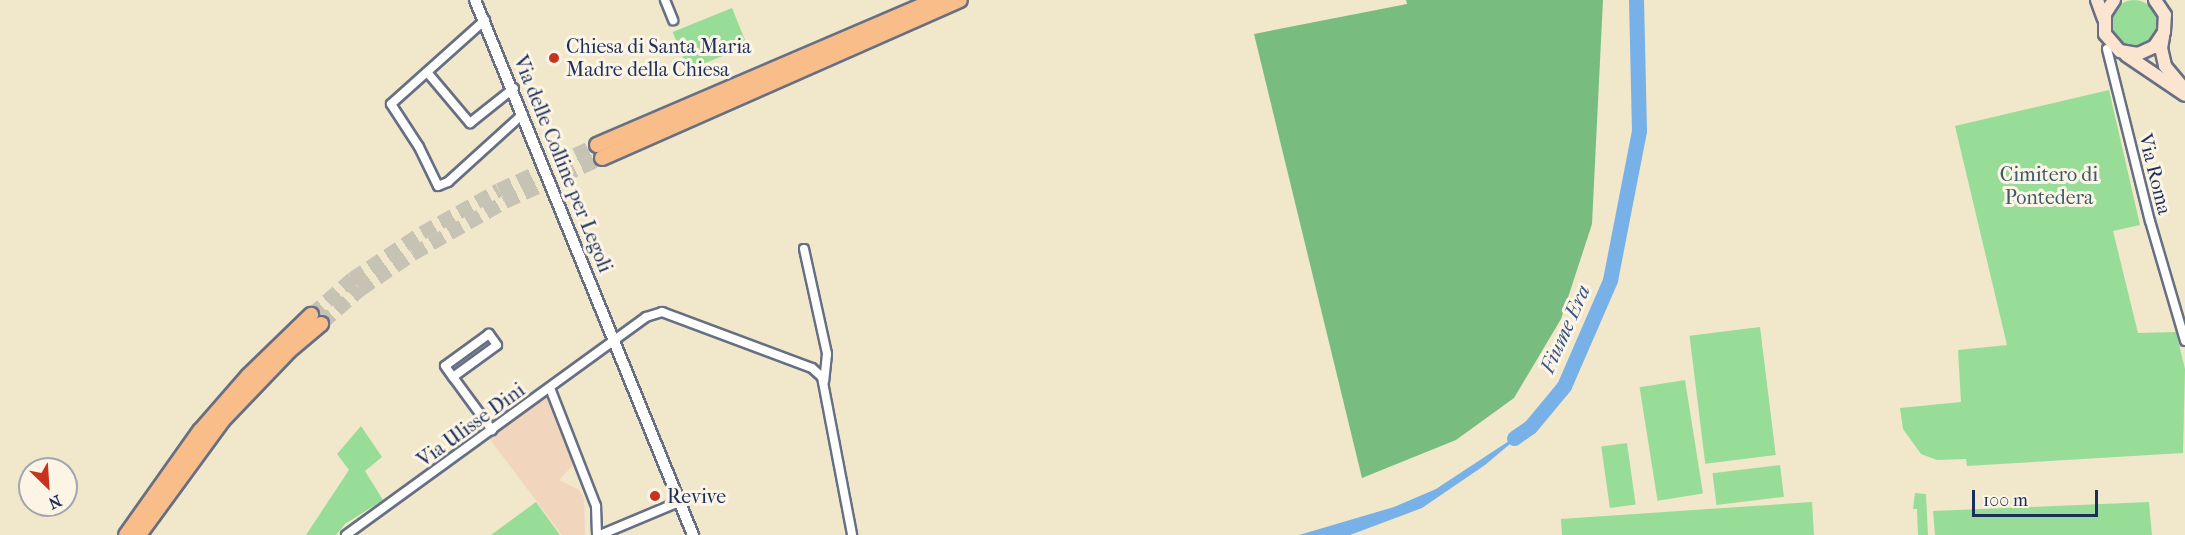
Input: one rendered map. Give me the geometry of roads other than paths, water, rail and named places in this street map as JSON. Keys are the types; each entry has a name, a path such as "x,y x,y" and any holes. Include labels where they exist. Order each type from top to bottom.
{"highway":[{"path":"935,0 599,152 960,0"},
{"path":"126,535 200,431 248,376 316,320 290,351 223,420 170,487 139,535"}],"main road":[{"path":"2097,0 2108,39 2114,50 2185,95"},
{"path":"2104,19 2114,0"},
{"path":"2155,0 2165,15 2162,59 2185,90"},
{"path":"2114,50 2132,54 2149,51 2164,32"}],"street":[{"name":"Via delle Colline per Legoli","path":"475,0 514,88 693,535"},
{"path":"665,0 673,20"},
{"path":"485,20 391,104 419,147 438,186 448,182 524,114"},
{"name":"Via Roma","path":"2114,50 2150,221 2185,340"},
{"path":"427,72 470,123 514,88"},
{"path":"804,249 827,354 824,381 852,535"},
{"name":"Via Ulisse Dini","path":"346,535 615,342 646,317 669,313 812,369 824,381"},
{"path":"453,377 496,345 489,334 445,366 453,377 492,430"},
{"path":"550,388 596,506 598,535 679,502"}],"water":[{"path":"1530,427 1485,465 1422,508 1350,535 1299,535 1394,507 1436,489"}],"waterway":[{"name":"Fiume Era","path":"1514,438 1530,427 1564,386 1610,280 1639,131 1636,0"}],"tunnel":[{"path":"311,315 352,279 422,233 499,190 597,145"},
{"path":"321,324 360,290 413,254 505,202 602,158"}],"place":[{"name":"Chiesa di Santa Maria Madre della Chiesa","path":"554,58"},
{"name":"Revive","path":"655,496"}],"park label":[{"name":"Cimitero di Pontedera","path":"2049,186"}]}
